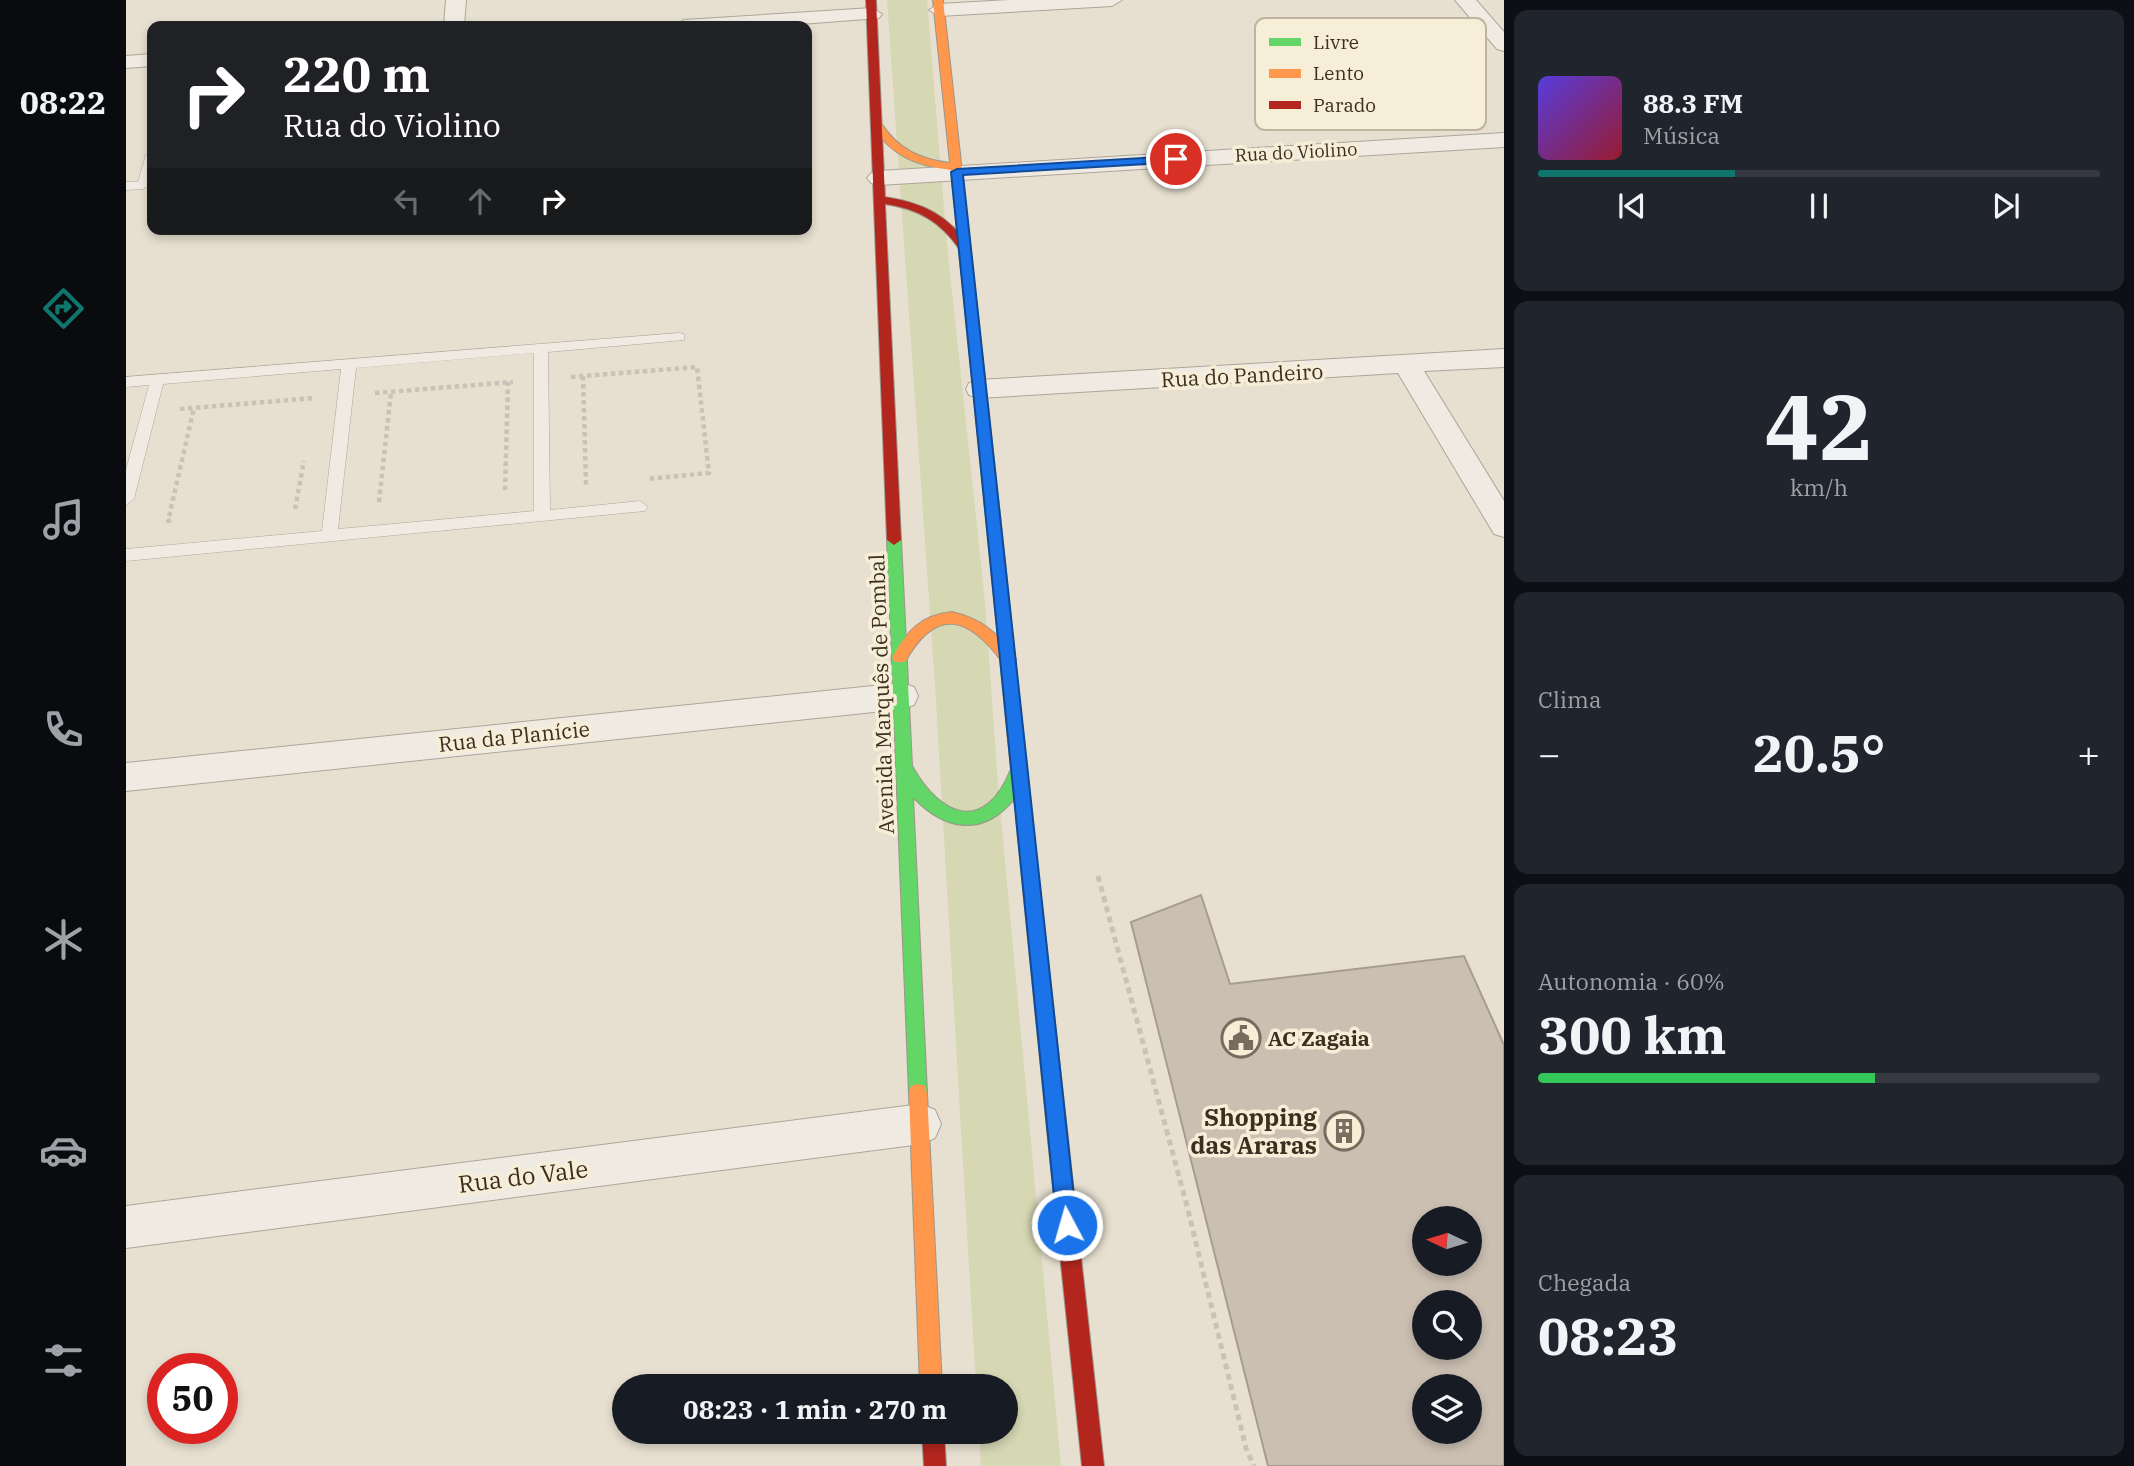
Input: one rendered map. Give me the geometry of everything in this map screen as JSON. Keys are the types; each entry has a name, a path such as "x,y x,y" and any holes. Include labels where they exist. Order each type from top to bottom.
{"main road":[{"path":"939,5 1093,1466"},
{"name":"Avenida Marquês de Pombal","path":"872,7 931,1374"},
{"path":"877,125 883,140 900,154 925,163 956,169"},
{"path":"880,189 936,213 955,229 964,248"},
{"path":"900,658 904,643 915,629 932,621 951,618 971,621 989,629 1001,643 1008,659"},
{"path":"905,769 912,787 925,803 943,814 966,818 988,814 1006,803 1017,788 1019,769"},
{"path":"934,1444 935,1466"}],"street":[{"path":"454,21 456,0"},
{"path":"939,5 1112,0"},
{"path":"1465,0 1481,18"},
{"path":"733,21 872,7"},
{"path":"1486,24 1504,45"},
{"path":"126,62 147,60"},
{"name":"Rua do Violino","path":"880,189 956,169 1504,140"},
{"name":"Rua do Pandeiro","path":"979,389 1407,366 1504,358"},
{"path":"1407,366 1504,526"},
{"name":"Rua da Planície","path":"126,777 902,695"},
{"name":"Rua do Vale","path":"126,1227 921,1124"}],"lane":[{"path":"126,186 143,185 147,172"},
{"path":"126,382 679,337"},
{"path":"541,348 542,516"},
{"path":"329,536 349,364"},
{"path":"126,499 157,380"},
{"path":"126,555 640,507"}],"path":[{"path":"636,480 709,473 697,367"},
{"path":"583,376 586,485 599,484"},
{"path":"494,494 505,493 508,383"},
{"path":"391,392 379,504 392,503"},
{"path":"312,410 314,398"},
{"path":"182,519 168,520 194,408"},
{"path":"285,510 297,509 304,459"},
{"path":"1098,876 1187,1206 1246,1448 1254,1466"}],"green space":[{"path":"887,0 927,0 947,244 985,602 998,785 1061,1466 981,1466 980,1444 1018,1444 1018,1374 975,1374 935,685"}],"building":[{"name":"Shopping das Araras","path":"1201,895 1230,984 1464,956 1504,1045 1504,1466 1268,1466 1131,922"}],"traffic: fast":[{"path":"992,507 1024,818"},
{"path":"894,540 918,1093"},
{"path":"905,769 917,790 931,805 947,815 965,819 981,817 997,808 1010,792 1019,769"}],"traffic: slow":[{"path":"938,0 992,507"},
{"path":"877,125 892,145 910,157 956,167"},
{"path":"900,658 911,639 923,626 938,619 952,618 968,622 982,630 996,642 1008,659"},
{"path":"1024,818 1058,1139"},
{"path":"918,1093 930,1374"}],"traffic: jam":[{"path":"871,0 894,540"},
{"path":"880,200 929,213 948,226 964,248"},
{"path":"1058,1139 1093,1466"},
{"path":"934,1444 935,1466"}],"place":[{"name":"AC Zagaia","path":"1241,1038"},
{"name":"Shopping das Araras","path":"1344,1131"}],"route":[{"path":"1067,1225 957,172 1176,159"}]}
